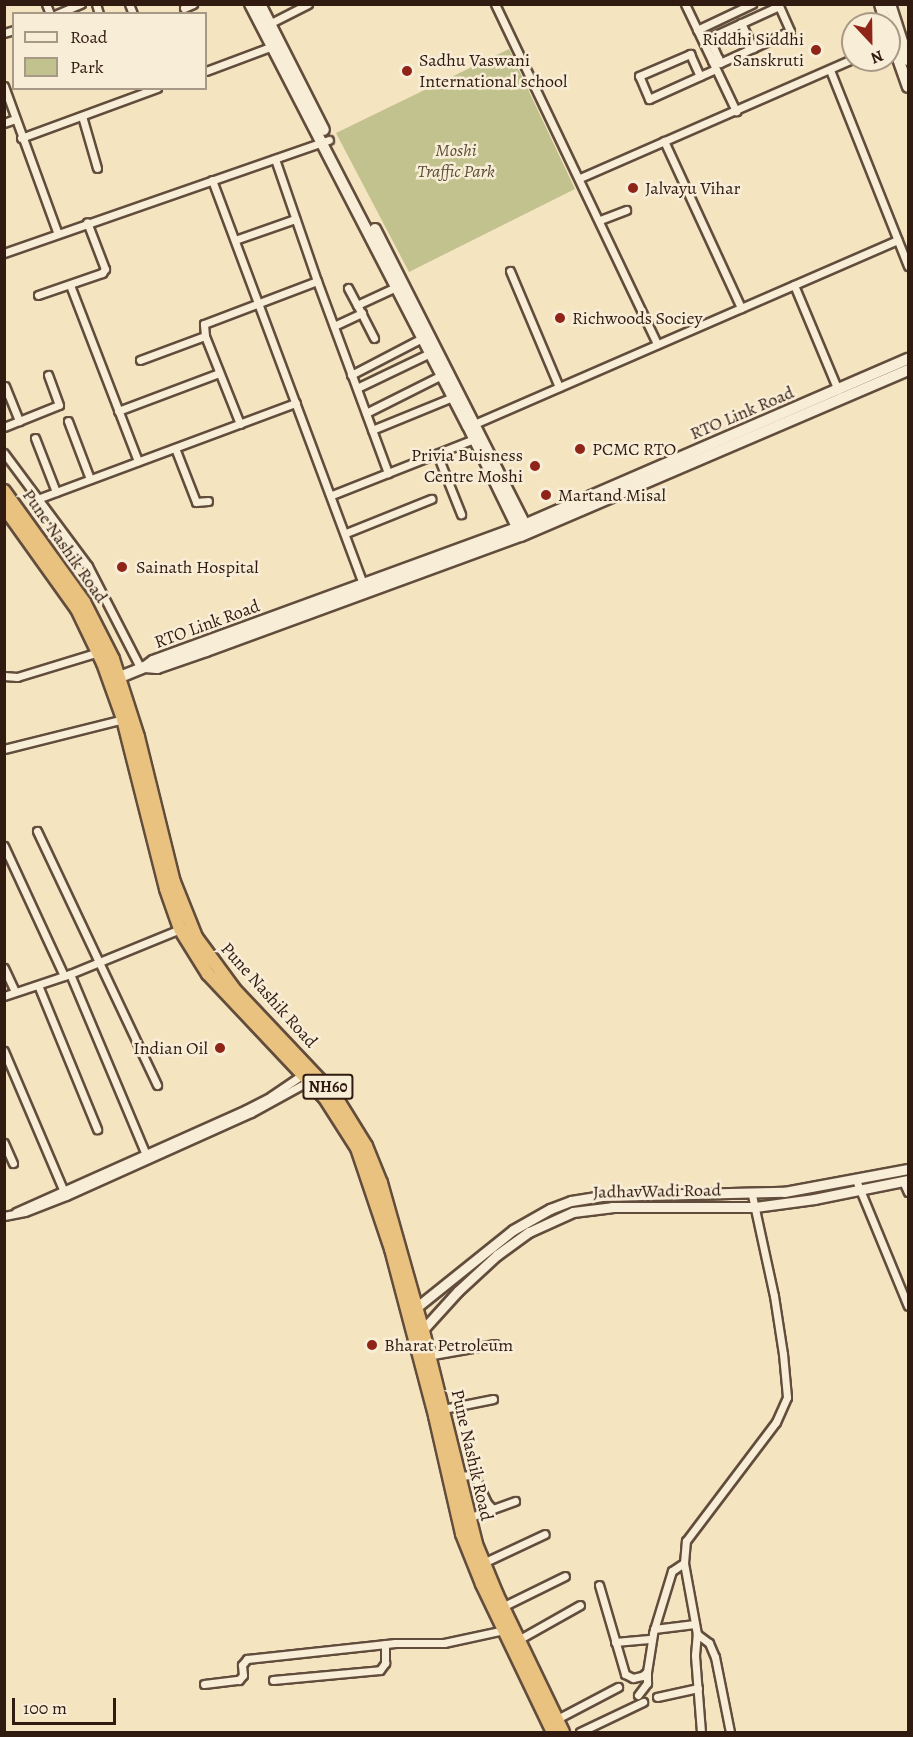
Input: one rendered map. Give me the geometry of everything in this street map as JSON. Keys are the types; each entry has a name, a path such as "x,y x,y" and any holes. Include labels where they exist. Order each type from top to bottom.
{"highway":[{"name":"Pune Nashik Road","path":"4,491 84,602 120,677 138,737 174,882 196,937 234,989 310,1075 345,1125 367,1171 419,1335 457,1518 471,1557 553,1732"},
{"name":"Pune Nashik Road","path":"4,507 61,584 99,652 123,719 157,858 180,929 208,974 227,997 310,1075"},
{"name":"Pune Nashik Road","path":"424,1356 442,1409 468,1518 483,1563 563,1732"}],"main road":[{"path":"250,4 277,45 472,425 523,530"},
{"path":"260,4 266,26"},
{"path":"901,63 909,87"},
{"path":"326,141 422,338 453,397 472,425"},
{"name":"RTO Link Road","path":"523,530 909,360"},
{"name":"RTO Link Road","path":"120,677 143,668 166,664 523,530 909,370"}],"street":[{"path":"184,9 193,4"},
{"path":"266,26 308,4"},
{"path":"495,4 600,220 657,344"},
{"path":"685,4 697,30 715,59 720,63 790,31 779,6 709,38 715,59 716,69 736,111"},
{"path":"697,30 752,4"},
{"path":"741,23 753,48"},
{"path":"207,71 277,45"},
{"path":"700,76 690,54 639,76 649,99 716,69"},
{"path":"579,178 841,65"},
{"path":"830,70 909,266"},
{"path":"4,86 57,232"},
{"path":"21,138 152,90"},
{"path":"82,116 97,168"},
{"path":"4,123 15,120"},
{"path":"4,252 326,141"},
{"path":"664,141 741,308"},
{"path":"276,159 333,326 388,473"},
{"path":"212,180 365,588"},
{"path":"600,220 626,210"},
{"path":"234,240 295,219"},
{"path":"38,295 70,285 105,269 87,222"},
{"path":"472,425 897,240"},
{"path":"510,271 559,387"},
{"path":"240,424 203,329 209,321 317,280"},
{"path":"70,285 138,461"},
{"path":"794,285 838,390"},
{"path":"357,305 396,287"},
{"path":"348,288 374,338"},
{"path":"333,326 362,313"},
{"path":"140,360 205,336"},
{"path":"351,375 422,338"},
{"path":"357,388 430,353"},
{"path":"118,411 219,373"},
{"path":"4,427 59,405 48,375"},
{"path":"366,413 442,375"},
{"path":"5,386 19,421"},
{"path":"372,430 453,397"},
{"path":"40,498 296,403"},
{"path":"68,422 90,479"},
{"path":"332,495 478,437"},
{"path":"35,438 56,492"},
{"path":"175,448 196,502 208,501"},
{"path":"4,453 40,498 88,566 143,668"},
{"path":"437,454 461,514"},
{"path":"345,533 431,499"},
{"path":"6,678 99,652"},
{"path":"4,749 123,719"},
{"path":"37,831 157,1085"},
{"path":"4,846 67,975 147,1156"},
{"path":"4,996 67,975 180,929"},
{"path":"4,968 15,992"},
{"path":"38,985 97,1129"},
{"path":"4,1051 65,1194"},
{"path":"4,1216 25,1212 147,1156 275,1102 310,1075"},
{"path":"4,1143 13,1163"},
{"name":"JadhavWadi Road","path":"412,1312 513,1230 571,1201 601,1196 752,1195 856,1180 909,1169"},
{"path":"856,1180 858,1191 909,1306"},
{"path":"906,1180 909,1192"},
{"name":"JadhavWadi Road","path":"419,1335 458,1290 496,1255 529,1232 564,1215 596,1208 755,1207 858,1191 906,1180"},
{"path":"701,1732 695,1655 697,1634 684,1563 686,1541 776,1422 787,1397 780,1331 752,1195"},
{"path":"424,1356 495,1344"},
{"path":"442,1409 493,1399"},
{"path":"457,1476 474,1475 487,1503 493,1509"},
{"path":"468,1518 515,1501"},
{"path":"483,1563 546,1534"},
{"path":"638,1695 646,1683 654,1629 672,1571 684,1563"},
{"path":"502,1607 565,1576"},
{"path":"599,1585 625,1674 633,1678 642,1677 646,1672"},
{"path":"518,1640 580,1605"},
{"path":"654,1629 695,1624"},
{"path":"204,1684 239,1680 243,1675 242,1665 247,1659 385,1644 444,1643 504,1630"},
{"path":"697,1634 709,1644 715,1657 730,1732"},
{"path":"615,1642 652,1639"},
{"path":"273,1680 380,1670 385,1663 385,1644"},
{"path":"557,1719 618,1687"},
{"path":"657,1697 698,1688"},
{"path":"580,1732 643,1702"}],"green space":[{"name":"Moshi Traffic Park","path":"509,49 575,189 409,272 336,133"}],"place":[{"name":"Riddhi Siddhi Sanskruti","path":"816,50"},
{"name":"Sadhu Vaswani International school","path":"407,71"},
{"name":"Jalvayu Vihar","path":"633,188"},
{"name":"Richwoods Sociey","path":"560,318"},
{"name":"PCMC RTO","path":"580,449"},
{"name":"Privia Buisness Centre Moshi","path":"535,466"},
{"name":"Martand Misal","path":"546,495"},
{"name":"Sainath Hospital","path":"122,567"},
{"name":"Indian Oil","path":"220,1048"},
{"name":"Bharat Petroleum","path":"372,1345"}]}
